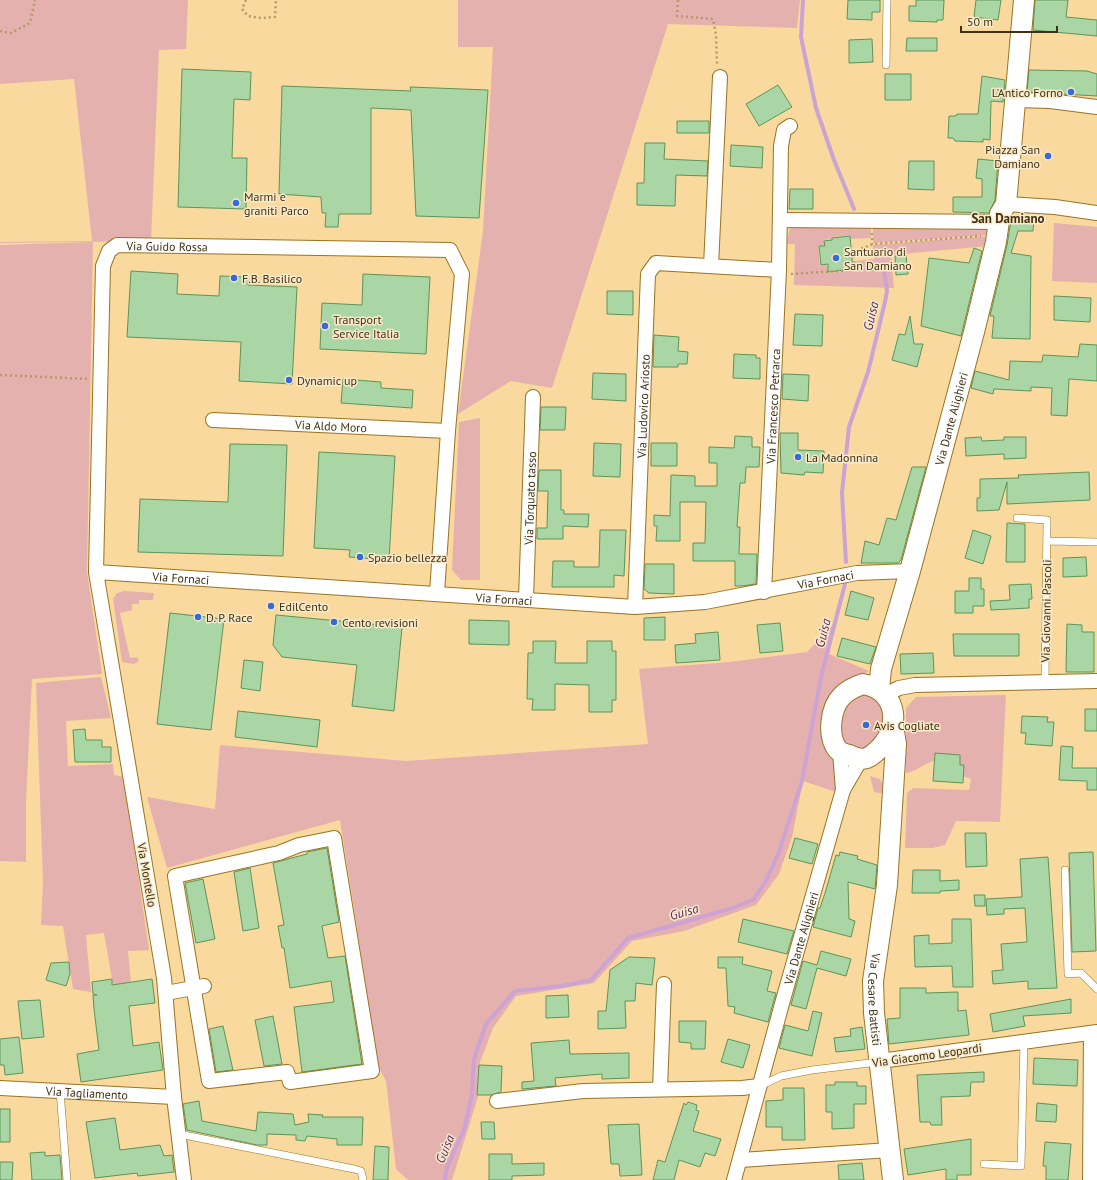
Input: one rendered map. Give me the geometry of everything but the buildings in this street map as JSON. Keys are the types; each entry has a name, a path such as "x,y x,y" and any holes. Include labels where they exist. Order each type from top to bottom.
{"street":[{"name":"Via Dante Alighieri","path":"882,701 881,669 910,571 974,332 1000,221 1010,166 1024,0"},
{"path":"711,266 720,77"},
{"path":"1016,100 1050,101 1097,107"},
{"name":"Via Francesco Petrarca","path":"764,592 779,271 781,146 784,130 790,126"},
{"path":"780,220 1000,221 1055,207 1097,213"},
{"name":"Via Guido Rossa","path":"96,572 99,378 103,266 108,251 117,245 450,250 462,274 448,431"},
{"name":"Via Ludovico Ariosto","path":"635,606 648,274 656,264 779,271"},
{"name":"Via Torquato tasso","path":"526,599 533,397"},
{"name":"Via Aldo Moro","path":"213,420 448,431"},
{"path":"437,593 448,431"},
{"name":"Via Fornaci","path":"96,572 635,606 705,602 764,592 857,573 910,571"},
{"name":"Via Montello","path":"96,572 166,993 174,1097 184,1180"},
{"path":"882,701 884,743 864,758 840,752 835,746 832,737 832,718 835,706 840,697 852,688 882,701 904,693 915,685 1097,681"},
{"name":"Via Cesare Battisti","path":"882,701 896,744 894,795 887,885 873,981 874,1014 893,1180"},
{"name":"Via Dante Alighieri","path":"840,752 844,790"},
{"name":"Via Dante Alighieri","path":"734,1180 844,790 864,758"},
{"name":"Via Cesare Battisti","path":"864,758 885,776 894,795"},
{"path":"334,838 372,1071 290,1082 287,1072 209,1081 199,987 175,876 279,853 299,845 334,838"},
{"path":"660,1089 664,984"},
{"path":"166,993 199,987"},
{"path":"1090,1180 1094,1033"},
{"name":"Via Giacomo Leopardi","path":"880,1061 1094,1033"},
{"path":"497,1101 583,1091 742,1088 760,1086"},
{"name":"Via Tagliamento","path":"0,1088 174,1097"},
{"path":"740,1160 890,1150"}],"lane":[{"path":"886,65 887,0"},
{"name":"Via Giovanni Pascoli","path":"1017,518 1047,520 1045,681"},
{"path":"1047,541 1097,542"},
{"path":"1065,870 1068,974 1081,973 1097,989"},
{"path":"984,1164 1020,1166 1024,1041"},
{"name":"Via Giacomo Leopardi","path":"760,1086 781,1076 804,1071 880,1061"},
{"path":"60,1091 67,1180"},
{"path":"178,1134 354,1169 361,1171 363,1180"}],"path":[{"path":"0,31 11,33 30,23 35,0"},
{"path":"246,0 242,9 248,16 261,18 275,16 276,0"},
{"path":"678,0 677,16 712,19 716,35 716,64 720,77"},
{"path":"779,271 854,270 852,252 873,244 988,236 1000,221"},
{"path":"0,375 99,378"}],"shaded area":[{"path":"0,0 188,0 186,49 159,50 151,241 0,243 92,241 74,79 0,84"},
{"path":"458,0 800,0 797,28 668,24 552,388 511,381 458,414 483,231 493,47 458,47"},
{"path":"1054,223 1097,227 1097,283 1052,281"},
{"path":"871,225 871,238 851,239 850,235 832,237 831,239 824,240 824,245 818,246 820,266 827,265 828,273 855,270 855,261 874,259 873,245 988,236 988,246 891,255 894,288 794,285 795,244 787,244 791,227"},
{"path":"873,225 989,227 988,235 873,243"},
{"path":"93,242 87,572 102,674 32,679 26,801 26,862 0,861 0,245"},
{"path":"480,418 480,580 461,580 452,570 459,422"},
{"path":"124,591 154,593 153,600 139,600 139,604 132,604 132,610 120,613 130,658 137,657 139,661 134,664 122,662 113,599 117,593"},
{"path":"835,623 829,654 869,671 837,688 836,792 803,781 792,837 779,874 756,905 684,931 632,941 594,983 516,996 493,1028 479,1065 478,1097 452,1180 408,1180 396,1169 386,1081 379,1068 340,820 167,868 147,797 215,809 220,745 406,761 648,744 639,669 730,662 807,652"},
{"path":"101,677 111,718 66,721 68,766 113,764 114,775 124,777 149,950 128,951 131,982 113,985 104,933 86,935 91,992 73,989 63,926 41,925 43,883 36,683"},
{"path":"853,693 876,696 886,716 876,744 857,751 844,745 837,723"},
{"path":"1006,695 1000,822 956,821 945,845 933,848 905,848 907,793 913,788 969,790 971,779 963,776 964,765 960,765 960,755 935,753 934,761 906,773 906,708 916,697"},
{"path":"870,776 880,779 884,786 885,794 874,792"}],"waterway":[{"name":"Guisa","path":"803,0 801,37 816,108 834,160 854,209"},
{"name":"Guisa","path":"846,562 842,493 849,427 868,372 885,302 887,291 883,263"},
{"name":"Guisa","path":"445,1180 447,1167 464,1130 472,1095 474,1059 486,1024 515,991 562,986 591,980 628,938 733,908 754,899 767,879 779,852 802,781 821,677 845,584"}],"place":[{"name":"L'Antico Forno","path":"1071,92"},
{"name":"Piazza San Damiano","path":"1048,156"},
{"name":"Marmi e graniti Parco","path":"236,203"},
{"name":"Santuario di San Damiano","path":"836,258"},
{"name":"F.B. Basilico","path":"234,278"},
{"name":"Transport Service Italia","path":"325,326"},
{"name":"Dynamic up","path":"289,380"},
{"name":"La Madonnina","path":"798,457"},
{"name":"Spazio bellezza","path":"360,557"},
{"name":"EdilCento","path":"271,606"},
{"name":"D. P. Race","path":"198,617"},
{"name":"Cento revisioni","path":"334,622"},
{"name":"Avis Cogliate","path":"866,725"}],"district":[{"name":"San Damiano","path":"1008,218"}]}
